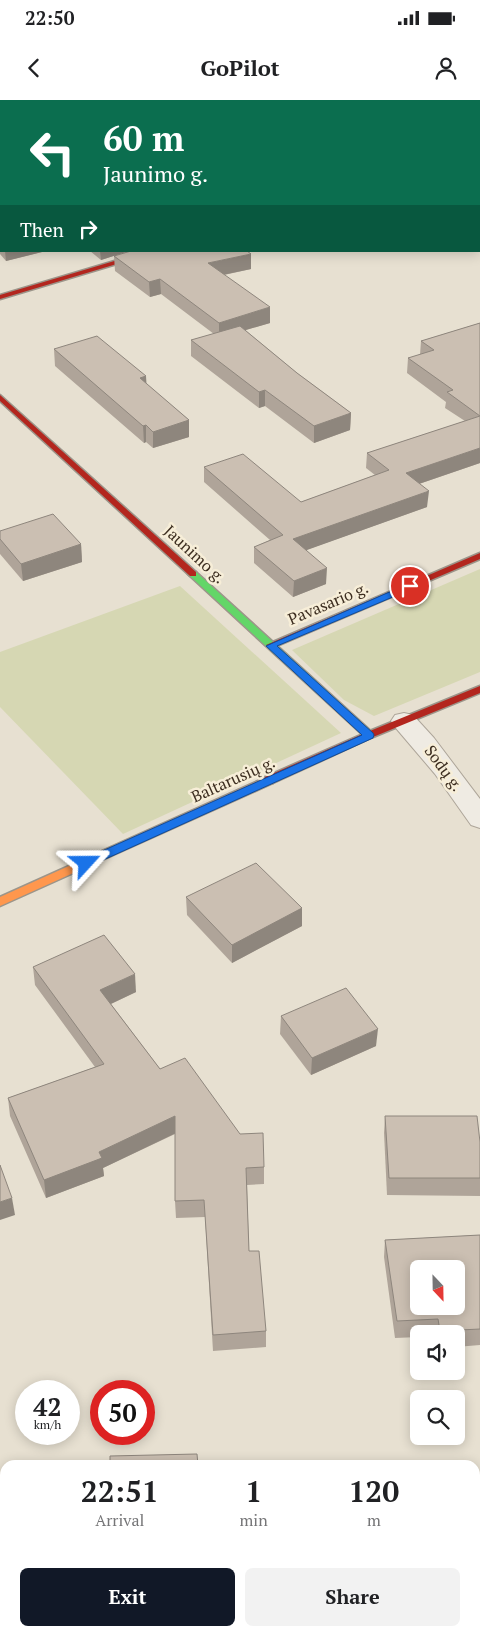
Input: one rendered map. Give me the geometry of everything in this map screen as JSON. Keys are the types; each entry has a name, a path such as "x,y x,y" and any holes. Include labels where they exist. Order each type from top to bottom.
{"street":[{"path":"0,297 154,252"},
{"name":"Jaunimo g.","path":"0,396 369,735"},
{"name":"Pavasario g.","path":"271,646 480,556"},
{"name":"Baltarusių g.","path":"0,902 369,735 480,689"},
{"name":"Sodų g.","path":"404,721 424,741 480,819"}],"green space":[{"path":"480,569 480,672 374,716 344,700 292,650"},
{"path":"180,586 341,733 123,834 0,707 0,652"}],"building":[{"path":"128,252 248,252 251,254 208,263 270,307 219,323 160,279 149,282 114,256"},
{"path":"480,323 480,416 447,392 453,390 408,358 434,350 421,341"},
{"path":"240,326 297,373 351,413 314,426 265,390 259,392 191,340"},
{"path":"97,336 146,376 140,378 189,420 153,432 146,425 143,426 54,349"},
{"path":"480,416 480,448 406,473 429,491 293,539 327,568 294,581 254,547 283,535 204,467 243,454 301,502 389,470 367,453"},
{"path":"53,514 81,544 21,564 0,539 0,531"},
{"path":"256,863 302,908 232,945 186,897"},
{"path":"104,935 135,974 100,990 160,1069 185,1058 240,1134 263,1133 264,1167 246,1168 249,1251 259,1251 266,1331 213,1335 204,1200 175,1201 175,1116 99,1152 102,1158 44,1180 8,1098 104,1064 33,967"},
{"path":"346,988 378,1029 312,1058 281,1016"},
{"path":"385,1116 477,1116 480,1142 480,1178 389,1178"},
{"path":"0,1165 12,1198 0,1202"},
{"path":"480,1235 480,1329 465,1330 465,1325 439,1325 438,1319 397,1321 385,1240"},
{"path":"197,1454 198,1460 110,1460 110,1456"}],"traffic: fast":[{"path":"193,574 369,735"}],"traffic: slow":[{"path":"0,902 269,780"}],"traffic: jam":[{"path":"0,297 154,252"},
{"path":"0,397 193,574"},
{"path":"271,645 480,556"},
{"path":"269,780 369,735 480,689"}],"route":[{"path":"86,863 369,735 271,646 410,586"}]}
